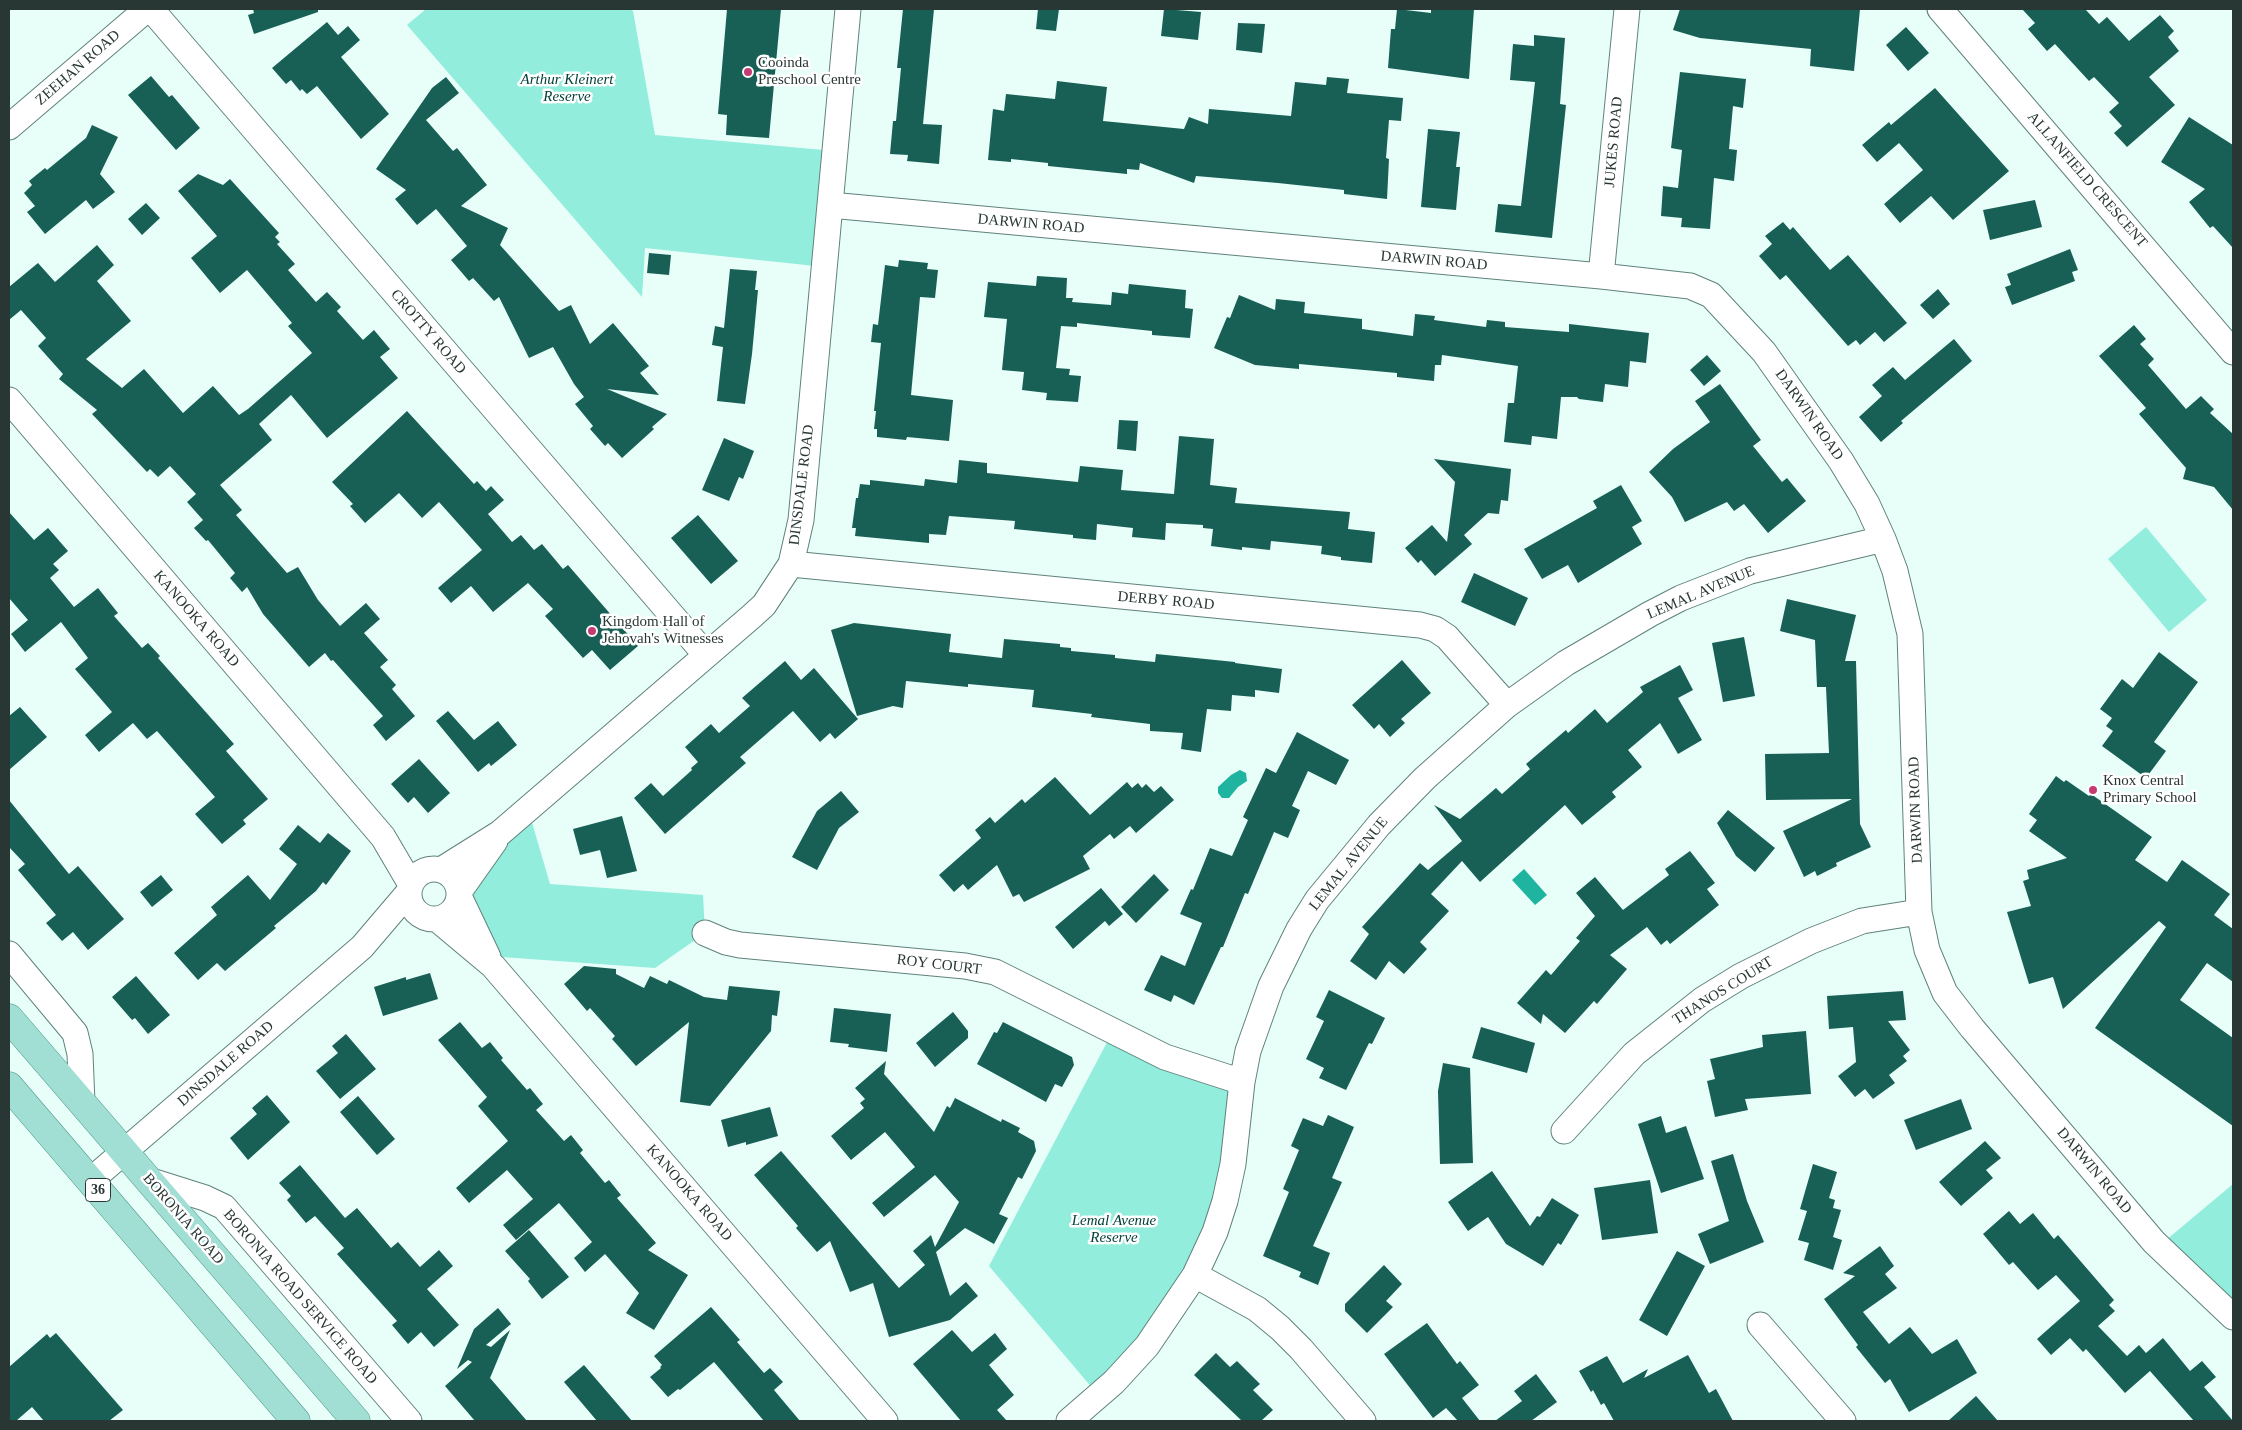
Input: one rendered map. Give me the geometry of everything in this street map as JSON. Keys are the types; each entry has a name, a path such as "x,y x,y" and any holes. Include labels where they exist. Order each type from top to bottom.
{"main road":[{"name":"BORONIA ROAD","path":"9,1018 356,1421"},
{"name":"36","path":"9,1086 296,1421"}],"street":[{"name":"ZEEHAN ROAD","path":"9,127 147,9"},
{"name":"CROTTY ROAD","path":"151,9 706,655"},
{"name":"DINSDALE ROAD","path":"90,1181 362,947 421,879 500,833 764,605 791,564 801,520 848,9"},
{"name":"JUKES ROAD","path":"1602,276 1627,9"},
{"name":"ALLANFIELD CRESCENT","path":"1940,9 2233,352"},
{"name":"DARWIN ROAD","path":"830,205 1602,276 1690,286 1711,295 1764,352 1786,382 1849,474 1884,539 1901,590 1910,634 1919,912 1922,933 1945,993 2154,1242 2233,1317"},
{"name":"KANOOKA ROAD","path":"9,400 421,879"},
{"name":"LEMAL AVENUE","path":"1069,1421 1114,1382 1148,1346 1195,1276 1215,1232 1224,1201 1238,1130 1242,1082 1248,1051 1271,986 1299,929 1317,900 1352,856 1402,801 1464,742 1507,705 1582,653 1650,614 1681,598 1750,571 1884,539"},
{"name":"DERBY ROAD","path":"791,564 1420,625 1435,630 1447,637 1507,705"},
{"name":"DINSDALE ROAD","path":"459,894 500,833"},
{"path":"453,878 459,894 458,902 450,913 431,919 412,907 421,879 453,878"},
{"name":"KANOOKA ROAD","path":"459,894 493,966"},
{"name":"THANOS COURT","path":"1564,1132 1634,1054 1695,1005 1741,976 1795,948 1862,921 1919,912"},
{"name":"DINSDALE ROAD","path":"362,947 431,919"},
{"name":"KANOOKA ROAD","path":"431,919 493,966 885,1421"},
{"name":"ROY COURT","path":"706,933 726,942 740,945 965,966 995,972 1165,1057 1242,1082"},
{"path":"9,954 75,1033 80,1054 82,1103"},
{"name":"BORONIA ROAD SERVICE ROAD","path":"151,1181 205,1198 224,1207 409,1421"},
{"path":"1195,1276 1245,1301 1280,1328 1301,1348 1363,1421"},
{"path":"1760,1325 1843,1421"}],"green space":[{"name":"Arthur Kleinert Reserve","path":"426,9 630,9 633,11 655,135 835,151 825,267 645,248 642,297 407,25"},
{"path":"2146,527 2207,600 2169,632 2108,559"},
{"path":"528,809 550,884 703,895 705,933 655,968 488,956 459,896"},
{"name":"Lemal Avenue Reserve","path":"1113,1031 1242,1082 1215,1232 1099,1396 989,1266"},
{"path":"2233,1184 2233,1317 2159,1246"}],"shaded area":[{"path":"1240,770 1246,773 1247,781 1238,787 1229,798 1222,798 1218,793 1218,787 1231,775"},
{"path":"1524,869 1547,895 1535,905 1512,880"}],"building":[{"path":"253,9 318,9 318,12 254,34 248,15 254,13"},
{"name":"Cooinda Preschool Centre","path":"727,9 781,9 769,138 726,135 727,115 718,114"},
{"path":"903,9 934,9 923,124 942,125 939,164 907,161 908,155 890,154 893,121 896,121 901,68 897,68"},
{"path":"1038,9 1059,9 1056,31 1036,29"},
{"path":"1164,9 1201,12 1198,40 1161,36"},
{"path":"1397,9 1431,13 1431,9 1474,9 1469,79 1388,68 1391,29 1395,29"},
{"path":"1680,9 1860,9 1854,71 1810,66 1811,49 1700,38 1673,30"},
{"path":"2022,9 2085,9 2099,24 2107,17 2129,41 2160,15 2174,31 2168,37 2179,51 2149,77 2175,105 2127,147 2114,133 2122,126 2109,112 2119,103 2094,77 2089,81 2055,44 2047,51 2028,29 2035,23"},
{"path":"327,22 338,35 348,26 360,40 341,57 389,114 361,139 317,86 307,94 302,89 300,91 291,80 286,84 272,68"},
{"path":"1238,23 1265,24 1262,53 1236,50"},
{"path":"1906,27 1929,53 1908,71 1886,45"},
{"path":"1534,35 1565,38 1560,104 1566,105 1552,238 1495,232 1498,204 1521,206 1535,82 1510,80 1513,44 1534,46"},
{"path":"1680,72 1746,79 1743,108 1733,106 1729,149 1737,150 1734,181 1714,178 1710,229 1681,227 1682,218 1661,216 1663,186 1678,188 1682,150 1671,148"},
{"path":"151,76 169,97 172,95 200,128 176,150 128,95"},
{"path":"446,77 459,93 426,120 453,151 457,148 487,185 461,206 508,228 500,245 559,311 571,305 590,344 613,323 649,366 640,373 659,395 607,389 667,414 652,427 654,429 622,458 608,443 605,446 590,429 593,426 575,404 584,397 574,384 553,347 529,358 499,297 494,301 473,278 469,281 451,260 467,246 436,209 417,225 395,199 406,190 376,169 432,88"},
{"path":"1327,77 1349,79 1347,93 1403,98 1401,121 1389,120 1386,158 1389,159 1387,199 1344,194 1344,190 1196,176 1194,183 1140,163 1139,170 1127,169 1127,174 1048,166 1048,163 1011,159 1011,162 988,160 993,109 1004,111 1006,94 1055,99 1057,81 1107,87 1103,121 1184,129 1189,117 1208,124 1209,109 1291,116 1295,82 1326,85"},
{"path":"1935,88 2009,171 1953,220 1931,196 1900,223 1884,204 1923,170 1899,143 1877,162 1862,145 1889,122 1891,125"},
{"path":"2189,117 2233,145 2233,248 2213,226 2210,228 2189,202 2205,189 2161,162"},
{"path":"92,125 118,137 100,174 115,192 93,209 86,200 45,234 27,212 35,206 24,193 32,185 29,181 45,168 47,170 86,138"},
{"path":"1428,129 1460,132 1456,167 1460,167 1456,210 1421,207"},
{"path":"198,174 223,185 230,179 279,233 275,237 280,242 277,244 295,264 288,270 316,302 327,292 341,307 337,311 363,340 374,330 390,349 380,357 398,378 327,438 291,395 259,424 272,440 220,485 242,510 236,515 287,573 298,567 318,600 340,626 366,603 380,619 364,633 388,660 380,667 396,685 392,689 415,716 386,741 373,725 383,716 333,660 331,661 325,653 309,667 263,614 247,587 242,592 230,578 235,573 208,540 206,541 194,528 203,520 187,502 196,494 170,466 158,477 150,469 147,472 92,414 97,410 59,379 63,374 38,346 46,338 21,310 9,320 9,287 38,263 55,282 97,245 114,265 97,281 131,321 86,359 122,388 144,369 183,413 213,386 239,415 248,409 312,353 288,326 292,323 247,270 220,293 191,258 217,236 178,191"},
{"path":"2035,200 2042,227 1990,240 1983,210"},
{"path":"146,203 160,218 142,235 128,219"},
{"path":"1783,222 1790,230 1793,227 1830,270 1848,255 1907,323 1884,342 1875,332 1860,345 1856,340 1848,346 1786,275 1780,280 1759,256 1772,244 1765,236"},
{"path":"2070,249 2078,270 2072,272 2075,281 2012,305 2005,287 2011,285 2007,274"},
{"path":"649,253 671,255 669,275 647,273"},
{"path":"899,260 928,263 927,269 938,270 935,298 920,297 911,395 953,400 949,441 907,437 906,440 877,437 877,429 874,429 881,343 871,342 873,324 878,325 885,265 898,267"},
{"path":"730,269 757,271 755,290 758,290 745,404 717,401 723,347 712,345 715,326 724,328"},
{"path":"1037,276 1067,278 1066,298 1073,298 1072,302 1111,305 1112,292 1128,294 1129,284 1186,290 1185,308 1193,309 1190,338 1152,335 1152,331 1077,323 1077,327 1061,326 1056,368 1070,369 1069,375 1081,376 1078,402 1046,400 1047,393 1022,390 1024,372 1002,370 1007,319 984,317 988,282 1036,286"},
{"path":"1938,289 1950,304 1933,319 1920,305"},
{"path":"1239,295 1275,310 1276,299 1305,302 1304,313 1362,319 1362,329 1413,336 1415,314 1435,316 1434,320 1486,327 1487,320 1505,322 1505,327 1569,332 1569,324 1649,333 1646,363 1630,361 1628,387 1605,384 1603,402 1579,399 1577,397 1561,397 1557,439 1532,436 1531,445 1504,442 1508,403 1514,403 1518,366 1442,355 1441,365 1435,365 1434,381 1397,377 1397,373 1299,364 1299,369 1255,365 1214,348 1227,317 1230,318"},
{"path":"2134,325 2146,339 2140,344 2154,359 2148,365 2186,409 2201,396 2214,409 2210,413 2233,434 2233,510 2214,487 2183,479 2186,468 2139,414 2146,408 2099,356"},
{"path":"1954,339 1972,361 1901,421 1903,423 1881,442 1859,417 1882,396 1872,385 1893,367 1905,380"},
{"path":"1707,355 1721,371 1704,386 1690,370"},
{"path":"1720,384 1761,440 1753,446 1782,482 1787,478 1806,501 1768,533 1744,504 1734,511 1727,502 1685,522 1672,497 1649,472 1673,449 1710,422 1695,401"},
{"path":"407,411 474,484 477,481 486,491 491,486 504,500 488,514 512,542 521,535 534,550 542,544 563,569 568,565 638,646 610,670 592,650 583,658 545,616 553,609 528,583 493,612 471,586 451,603 438,588 482,550 439,502 422,518 399,493 365,523 350,506 353,504 332,482"},
{"path":"1119,420 1138,421 1136,451 1117,449"},
{"path":"1179,436 1214,439 1210,485 1237,488 1235,503 1350,512 1348,529 1375,532 1372,563 1341,560 1341,557 1321,554 1322,546 1271,541 1270,550 1242,547 1242,550 1211,546 1213,529 1203,528 1203,525 1166,523 1165,540 1132,537 1133,528 1097,524 1096,540 1073,538 1073,535 1014,529 1015,521 949,516 946,535 929,534 929,543 855,536 856,528 852,528 860,484 870,485 870,480 924,486 925,479 957,483 959,460 987,463 987,473 1078,482 1080,466 1123,470 1121,490 1174,494"},
{"path":"724,438 754,451 743,479 739,477 729,501 702,490"},
{"path":"1434,459 1511,469 1508,501 1501,500 1499,514 1488,513 1464,535 1472,544 1435,576 1421,560 1418,563 1405,548 1432,525 1447,542 1455,482"},
{"path":"1621,485 1642,521 1632,527 1642,544 1578,583 1568,565 1542,579 1524,549 1597,508 1593,501"},
{"path":"9,512 34,540 48,528 68,551 53,564 59,570 50,578 74,607 98,588 118,613 114,616 142,648 148,643 160,656 158,658 234,744 226,751 268,799 243,820 246,824 222,844 195,814 215,797 157,731 147,739 133,723 99,752 85,735 112,712 75,669 88,658 61,622 25,652 11,634 28,620 9,598"},
{"path":"698,515 738,561 711,584 671,538"},
{"path":"1474,573 1528,598 1515,626 1461,602"},
{"path":"1787,599 1856,615 1845,661 1856,661 1860,824 1871,847 1836,863 1837,866 1817,876 1815,871 1804,877 1783,831 1852,799 1766,800 1765,754 1829,753 1826,687 1817,687 1815,640 1780,631"},
{"path":"854,623 951,634 949,652 1002,658 1004,639 1060,644 1060,647 1071,648 1071,651 1115,655 1115,658 1155,662 1156,654 1282,669 1279,693 1255,690 1255,697 1232,695 1231,711 1207,709 1201,752 1181,749 1183,733 1150,731 1150,724 1091,717 1092,714 1032,707 1034,690 968,684 968,687 906,681 903,708 893,706 857,716 831,630"},
{"path":"1744,637 1755,696 1723,702 1712,643"},
{"path":"2159,652 2198,682 2154,742 2166,751 2146,778 2102,746 2113,731 2106,726 2112,718 2100,709 2122,679 2133,688"},
{"path":"1402,660 1431,693 1401,719 1405,723 1390,737 1379,724 1374,729 1352,705"},
{"path":"785,661 801,680 814,668 858,719 835,739 830,733 820,742 793,711 740,757 746,763 665,834 634,798 651,783 663,796 692,770 691,768 698,762 685,747 711,724 719,733 750,706 742,698"},
{"path":"1680,665 1693,690 1678,698 1702,740 1678,754 1660,723 1628,750 1642,767 1612,792 1616,797 1582,825 1565,805 1480,882 1462,861 1431,894 1449,911 1420,942 1427,949 1404,974 1389,961 1376,980 1350,961 1369,934 1362,927 1420,863 1428,870 1462,841 1434,805 1460,819 1496,788 1502,794 1530,769 1526,764 1566,730 1568,733 1595,709 1607,723 1643,692 1640,687"},
{"path":"20,707 47,737 9,770 9,716"},
{"path":"448,711 474,740 498,721 517,745 491,766 489,763 478,772 436,721"},
{"path":"1297,732 1349,760 1336,785 1308,771 1292,806 1300,810 1288,838 1274,832 1248,894 1245,893 1223,947 1221,947 1194,1005 1174,995 1171,1002 1144,990 1161,955 1185,966 1202,923 1180,914 1191,889 1193,890 1210,848 1232,856 1248,820 1243,817 1266,768 1276,773"},
{"path":"419,759 450,793 428,813 414,797 408,803 391,784"},
{"path":"2056,776 2064,782 2066,780 2089,796 2091,794 2152,837 2135,860 2167,882 2182,860 2230,894 2214,915 2233,929 2233,982 2207,963 2180,1000 2233,1038 2233,1126 2095,1028 2166,927 2159,921 2063,1009 2053,977 2029,984 2007,912 2031,906 2023,881 2029,879 2027,870 2067,858 2029,831 2037,820 2029,814"},
{"path":"1055,777 1090,815 1127,782 1132,788 1138,783 1142,788 1146,784 1154,792 1161,786 1174,800 1136,833 1130,826 1114,839 1110,834 1083,856 1090,869 1024,902 1019,894 1013,897 997,865 968,890 963,884 954,892 939,875 981,838 975,830 990,817 995,823 1022,799 1025,803"},
{"path":"841,791 859,812 839,828 817,870 792,857 817,811"},
{"path":"9,800 69,874 78,866 124,919 88,950 73,932 62,941 46,923 56,915 18,870 25,864 9,847"},
{"path":"1728,810 1775,848 1755,872 1736,856 1717,823"},
{"path":"622,816 637,871 607,878 600,850 580,855 573,829"},
{"path":"298,825 320,843 328,833 351,851 326,885 323,882 316,891 274,926 276,928 225,971 217,963 198,980 174,953 217,915 211,907 248,875 270,900 297,864 279,849"},
{"path":"1690,851 1715,883 1707,889 1719,905 1670,944 1667,940 1661,945 1647,927 1610,955 1627,969 1597,1004 1594,1001 1565,1033 1543,1014 1541,1024 1517,1003 1546,970 1551,975 1580,941 1576,938 1595,916 1576,893 1595,877 1623,910 1669,875 1665,869"},
{"path":"1154,874 1169,890 1136,923 1121,907"},
{"path":"161,875 173,890 152,907 140,892"},
{"path":"1101,888 1123,914 1109,926 1105,921 1073,949 1055,927"},
{"path":"584,966 616,969 616,974 644,988 650,976 667,984 669,980 704,997 727,1000 729,986 780,991 777,1016 772,1015 771,1031 710,1106 680,1102 689,1022 636,1066 612,1039 615,1036 590,1008 587,1011 564,984"},
{"path":"430,973 438,999 383,1016 374,987 406,977 406,980"},
{"path":"136,976 170,1015 148,1034 135,1018 132,1020 112,997"},
{"path":"1329,990 1385,1018 1372,1044 1369,1043 1346,1090 1319,1078 1324,1068 1306,1059 1324,1021 1316,1017"},
{"path":"1903,991 1906,1020 1888,1021 1910,1050 1903,1056 1907,1061 1889,1075 1895,1083 1873,1099 1865,1089 1855,1097 1838,1076 1856,1062 1853,1027 1829,1029 1827,996"},
{"path":"834,1008 891,1014 887,1052 848,1047 849,1044 830,1042"},
{"path":"953,1012 968,1031 968,1038 935,1067 916,1043"},
{"path":"460,1022 482,1048 490,1042 503,1058 501,1060 527,1090 530,1088 543,1104 536,1110 564,1141 571,1135 583,1150 580,1153 605,1183 609,1180 621,1195 617,1198 656,1243 648,1250 688,1275 654,1330 626,1313 639,1293 605,1254 585,1272 574,1258 592,1242 559,1203 516,1240 503,1225 533,1199 507,1170 469,1203 456,1188 508,1141 478,1106 487,1097 438,1040"},
{"path":"1003,1022 1072,1057 1074,1065 1062,1087 1055,1084 1046,1102 977,1064 994,1032 997,1033"},
{"path":"1481,1027 1535,1043 1527,1073 1472,1058"},
{"path":"1806,1031 1811,1094 1745,1099 1748,1110 1715,1117 1707,1081 1715,1079 1710,1059 1763,1047 1762,1035"},
{"path":"346,1034 376,1069 340,1099 316,1071 338,1053 332,1046"},
{"path":"886,1061 884,1074 934,1132 947,1106 950,1108 955,1098 1001,1122 1002,1119 1020,1128 1018,1132 1034,1141 1036,1151 1022,1179 1018,1177 999,1214 1008,1218 994,1244 965,1228 936,1252 950,1296 966,1282 978,1296 950,1320 889,1337 873,1283 850,1292 830,1241 817,1252 796,1228 798,1226 754,1175 781,1151 899,1288 925,1265 913,1251 931,1235 935,1247 959,1202 935,1175 884,1217 872,1203 915,1167 885,1132 851,1160 831,1136 864,1108 860,1103 865,1099 855,1088"},
{"path":"1443,1063 1470,1068 1473,1163 1440,1164 1438,1091"},
{"path":"267,1095 290,1122 248,1160 230,1138 257,1114 252,1108"},
{"path":"358,1096 395,1139 377,1155 340,1112"},
{"path":"1961,1099 1972,1129 1916,1150 1904,1120"},
{"path":"770,1107 778,1136 746,1145 746,1142 728,1147 721,1120"},
{"path":"1328,1115 1354,1127 1332,1178 1342,1182 1313,1246 1330,1253 1318,1285 1299,1277 1301,1272 1263,1256 1289,1192 1283,1189 1299,1150 1291,1146 1303,1118 1323,1126"},
{"path":"1661,1116 1666,1133 1686,1126 1704,1179 1661,1193 1638,1124"},
{"path":"1985,1141 2001,1158 1986,1170 1993,1178 1961,1206 1939,1182"},
{"path":"1733,1154 1747,1201 1764,1242 1710,1264 1698,1234 1729,1221 1711,1161"},
{"path":"1813,1164 1837,1172 1829,1198 1835,1200 1833,1208 1841,1210 1833,1237 1842,1240 1833,1270 1804,1260 1809,1243 1798,1240 1807,1211 1800,1209"},
{"path":"300,1165 345,1218 357,1208 391,1248 398,1242 420,1267 439,1250 453,1266 427,1289 459,1325 434,1347 421,1332 408,1344 392,1325 397,1321 337,1254 344,1248 315,1216 306,1223 287,1200 291,1196 279,1183"},
{"path":"1492,1171 1530,1226 1537,1216 1540,1217 1552,1198 1579,1215 1561,1245 1558,1243 1543,1266 1506,1244 1488,1217 1468,1231 1448,1202"},
{"path":"1650,1180 1658,1233 1602,1240 1594,1188"},
{"path":"2009,1211 2020,1224 2033,1213 2054,1239 2058,1235 2114,1300 2109,1305 2115,1311 2098,1326 2127,1356 2139,1345 2146,1353 2163,1338 2190,1371 2202,1361 2216,1377 2204,1387 2233,1421 2194,1421 2150,1371 2125,1393 2086,1349 2083,1352 2070,1338 2051,1355 2037,1339 2080,1301 2056,1275 2038,1290 2013,1262 2009,1265 1983,1234"},
{"path":"529,1230 569,1277 542,1299 528,1281 530,1279 505,1251"},
{"path":"1880,1246 1894,1266 1885,1274 1897,1288 1863,1312 1889,1344 1910,1327 1932,1354 1957,1339 1977,1373 1909,1412 1890,1379 1885,1383 1856,1347 1858,1345 1824,1299 1855,1276 1843,1273"},
{"path":"1677,1251 1705,1266 1667,1336 1639,1320"},
{"path":"1384,1265 1402,1284 1386,1301 1393,1307 1367,1333 1345,1311 1345,1304"},
{"path":"711,1307 740,1340 737,1342 764,1373 770,1368 783,1382 774,1390 800,1421 764,1421 714,1362 680,1390 678,1389 668,1397 650,1377 662,1365 654,1356"},
{"path":"498,1308 511,1324 486,1345 491,1347 510,1330 490,1378 527,1421 475,1421 445,1386 472,1362 468,1360 457,1369 474,1329"},
{"path":"1427,1323 1457,1364 1460,1361 1479,1385 1462,1398 1480,1421 1458,1421 1446,1408 1433,1418 1384,1354"},
{"path":"952,1330 972,1352 995,1333 1007,1349 989,1365 1014,1395 997,1410 1007,1421 961,1421 913,1364"},
{"path":"56,1333 123,1410 109,1421 44,1421 32,1407 16,1421 9,1421 9,1367 47,1334 50,1338"},
{"path":"1216,1353 1230,1367 1237,1361 1260,1384 1253,1390 1273,1410 1261,1421 1242,1421 1194,1375"},
{"path":"1688,1355 1709,1393 1716,1389 1733,1421 1614,1421 1604,1403 1601,1405 1593,1390 1591,1392 1579,1371 1607,1356 1623,1383 1648,1369 1644,1378"},
{"path":"584,1365 632,1421 597,1421 564,1382"},
{"path":"1536,1374 1557,1402 1531,1421 1495,1421 1522,1401 1514,1391"},
{"path":"1976,1396 1998,1421 1948,1421"}],"place":[{"name":"Cooinda Preschool Centre","path":"748,72"},
{"name":"Kingdom Hall of Jehovah's Witnesses","path":"592,631"},
{"name":"Knox Central Primary School","path":"2093,790"}]}
